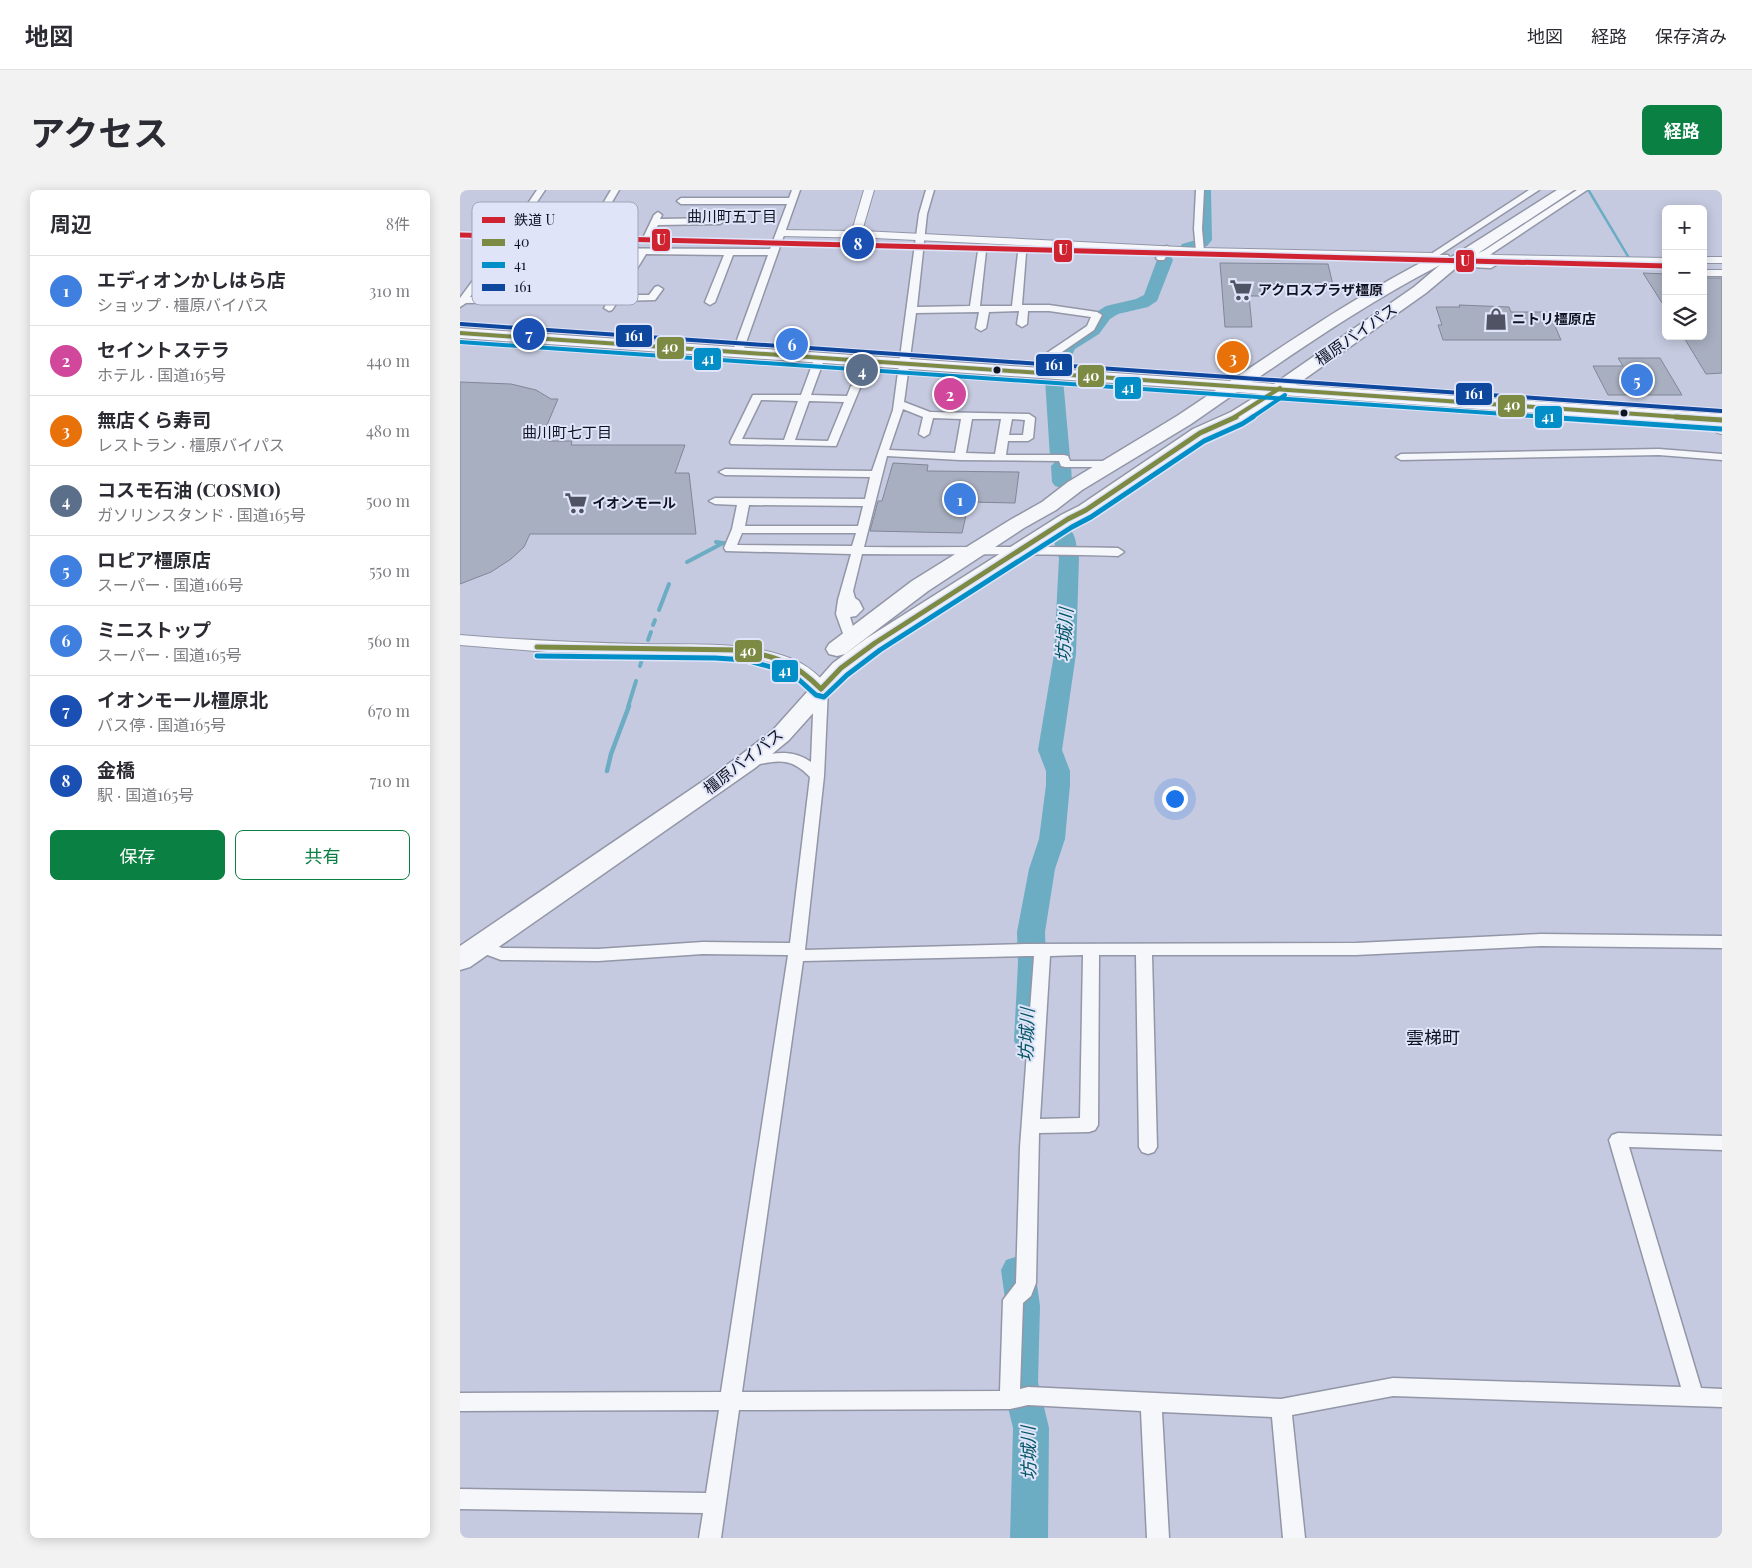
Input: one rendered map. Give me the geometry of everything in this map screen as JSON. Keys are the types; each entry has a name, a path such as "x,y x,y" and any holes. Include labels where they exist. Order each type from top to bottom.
{"highway":[{"name":"橿原バイパス","path":"467,949 746,763 780,735 815,682 830,654 920,586 1049,506 1075,486 1184,420 1335,318 1393,283 1440,261 1551,190"},
{"name":"橿原バイパス","path":"467,949 563,873 737,751 766,728 797,693 841,668 875,643 1068,519 1086,510 1200,433 1238,416 1280,388 1420,290 1440,261 1473,255 1567,190"},
{"path":"460,333 1153,381 1280,388 1720,424"},
{"path":"1153,381 1202,390 1208,394 1210,401"},
{"path":"1133,450 1160,459"}],"street":[{"path":"534,202 542,190"},
{"path":"607,202 615,190"},
{"path":"738,351 772,252 781,233 796,190"},
{"path":"856,235 869,190"},
{"path":"850,639 849,628 842,614 842,602 847,591 883,453 899,404 923,246 923,214 930,190"},
{"path":"1200,190 1200,247"},
{"path":"781,233 856,235 923,246 1440,261 1535,190"},
{"path":"1473,255 1488,252 1583,190"},
{"path":"682,201 791,203"},
{"path":"745,206 791,203"},
{"path":"638,258 656,218 720,220"},
{"path":"1164,254 1200,247 1492,265 1662,270"},
{"path":"955,251 1022,253 1129,252"},
{"path":"981,328 982,251"},
{"path":"710,302 729,252"},
{"path":"638,253 772,252"},
{"path":"1022,253 1020,307 1022,324"},
{"path":"1473,255 1495,258 1662,261"},
{"path":"1707,260 1722,260"},
{"path":"1707,273 1722,273"},
{"path":"462,302 472,288"},
{"path":"638,298 652,298 658,289"},
{"path":"912,310 1020,307 1049,308 1097,315 1091,328 1042,362 1037,372"},
{"path":"788,444 820,357"},
{"path":"850,399 757,396 735,442 832,444 855,388"},
{"path":"899,404 929,415 1030,418 1028,438 1003,438"},
{"path":"924,434 929,415"},
{"path":"960,456 967,415"},
{"path":"1000,458 1006,416"},
{"path":"1401,457 1659,452 1722,457"},
{"path":"883,453 1000,458 1064,458 1065,464 1111,464"},
{"path":"725,472 877,474"},
{"path":"715,501 870,503"},
{"path":"744,501 732,546 972,552 1021,550 1118,552"},
{"path":"738,528 863,530"},
{"path":"460,640 548,648 740,651 775,658 815,682 817,776 797,952 710,1538"},
{"path":"746,763 782,756 795,758 806,763 817,776"},
{"path":"467,949 501,954 598,954 703,948 797,952 1091,951 1356,949 1541,940 1722,942"},
{"path":"1144,950 1148,1147"},
{"path":"1018,1398 1013,1300 1026,1283 1034,951"},
{"path":"1031,1126 1090,1125 1091,951"},
{"path":"1694,1398 1618,1140 1722,1143"},
{"path":"460,1402 1103,1398 1282,1408 1393,1387 1722,1398"},
{"path":"1150,1402 1158,1538"},
{"path":"1282,1408 1294,1538"},
{"path":"460,1499 716,1503"}],"building":[{"name":"アクロスプラザ橿原","path":"1220,263 1328,264 1333,285 1259,284 1261,296 1249,296 1252,327 1225,327"},
{"path":"1643,273 1662,274 1662,303"},
{"path":"1707,278 1722,278 1722,373 1706,374 1685,340 1707,340"},
{"name":"ニトリ橿原店","path":"1459,305 1509,307 1511,312 1549,312 1561,340 1443,340 1438,325 1442,325 1436,307 1460,307"},
{"path":"1618,358 1660,358 1682,395 1608,395 1593,366 1623,366"},
{"name":"イオンモール","path":"460,382 511,384 536,390 551,399 558,399 544,432 552,433 548,441 572,441 571,445 685,445 675,473 689,473 696,534 530,534 524,547 511,559 491,572 460,584"},
{"path":"893,463 928,465 927,471 1019,472 1015,503 969,502 962,533 870,531 878,501 882,501"}],"waterway":[{"name":"坊城川","path":"1188,247 1202,243 1204,240 1204,190"},
{"path":"1589,191 1629,258"},
{"name":"坊城川","path":"1057,369 1068,346 1093,330 1104,315 1112,310 1142,303 1151,298 1165,260"},
{"name":"坊城川","path":"1054,379 1060,457"},
{"name":"坊城川","path":"1061,466 1062,482"},
{"name":"坊城川","path":"1029,1041 1032,963 1031,932 1042,869 1052,839 1058,785 1058,771 1050,750 1065,654 1069,558 1065,548 1065,536"},
{"path":"716,542 723,543"},
{"path":"687,562 723,543"},
{"path":"723,543 730,544"},
{"path":"659,610 669,584"},
{"path":"653,625 655,620"},
{"path":"648,640 651,632"},
{"path":"640,666 643,656"},
{"path":"628,707 636,681"},
{"path":"607,771 611,754 629,706"},
{"name":"坊城川","path":"1018,1270 1023,1306 1020,1382 1031,1428 1029,1538"}],"rail line":[{"name":"U","path":"460,235 472,235"},
{"name":"U","path":"638,240 1662,266"}],"transit line":[{"name":"161","path":"461,324 1722,411"},
{"name":"40","path":"460,333 1722,420"},
{"name":"41","path":"460,342 1721,429"},
{"name":"40","path":"537,647 715,648 739,650 763,654 785,661 805,673 821,689 841,668 875,643 1068,519 1086,510 1200,433 1238,416 1280,388"},
{"name":"41","path":"537,656 746,660 766,664 785,671 797,678 816,695 824,697 847,675 880,650 1072,527 1091,517 1204,441 1242,424 1285,395"}],"place":[{"name":"金橋","path":"858,243"},
{"name":"アクロスプラザ橿原","path":"1241,290"},
{"name":"ニトリ橿原店","path":"1496,319"},
{"name":"イオンモール橿原北","path":"529,334"},
{"name":"ミニストップ","path":"792,344"},
{"name":"無店くら寿司","path":"1233,357"},
{"name":"コスモ石油 (COSMO)","path":"862,370"},
{"name":"ロピア橿原店","path":"1637,380"},
{"name":"セイントステラ","path":"950,394"},
{"name":"エディオンかしはら店","path":"960,499"},
{"name":"イオンモール","path":"576,503"}],"district":[{"name":"曲川町五丁目","path":"732,217"},
{"name":"曲川町七丁目","path":"567,433"},
{"name":"雲梯町","path":"1433,1038"}]}
